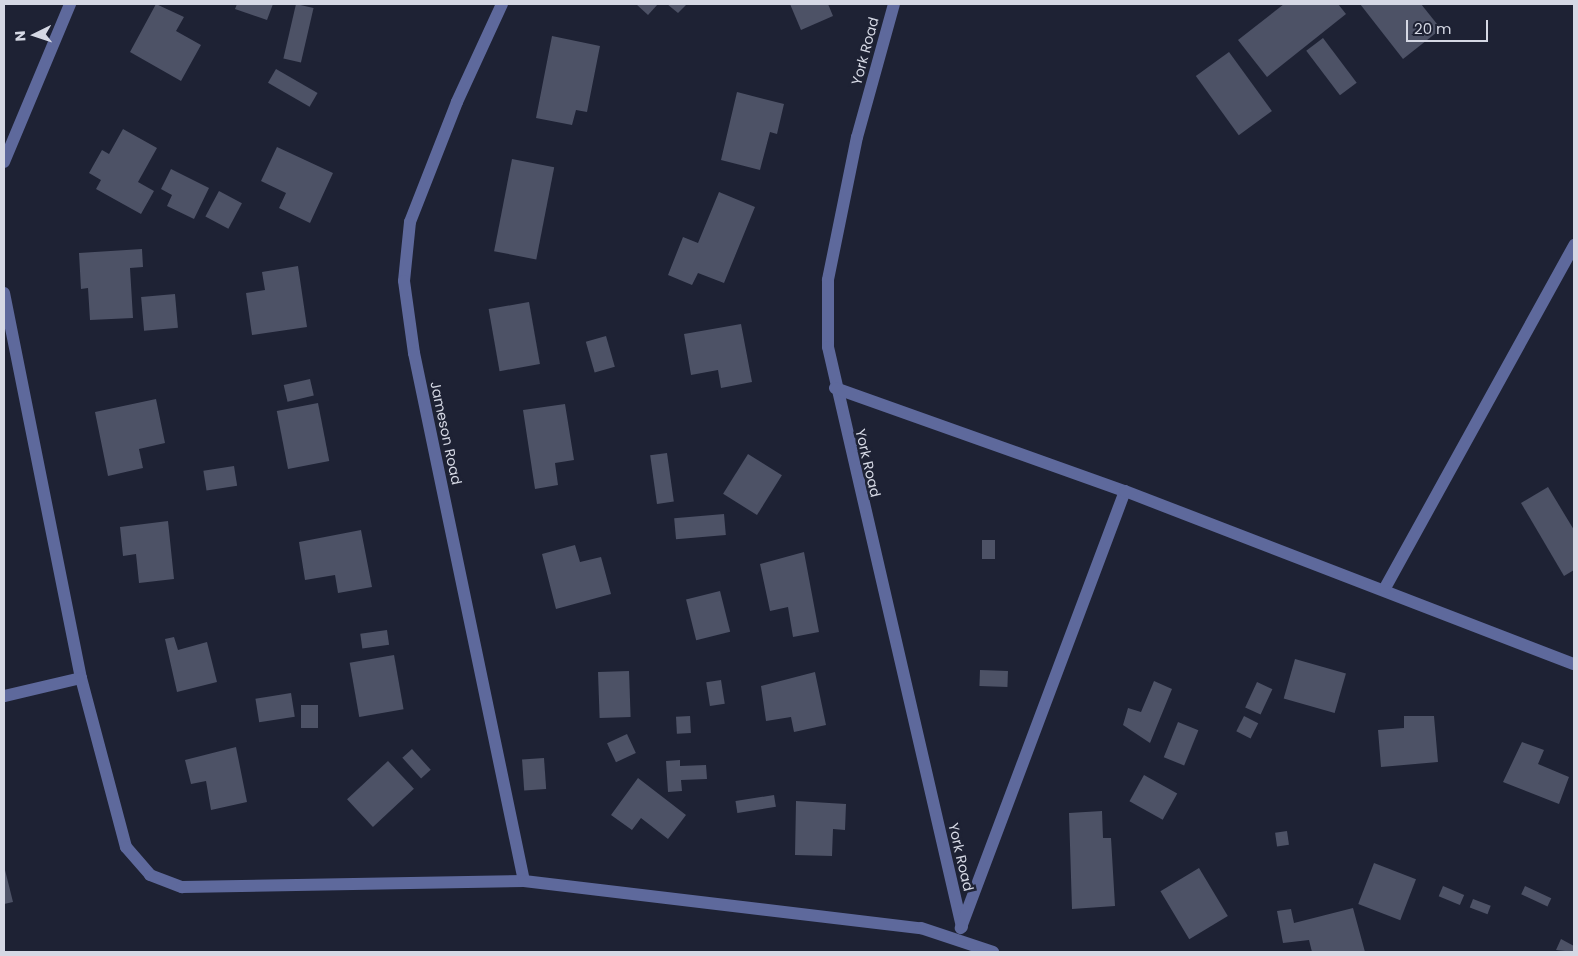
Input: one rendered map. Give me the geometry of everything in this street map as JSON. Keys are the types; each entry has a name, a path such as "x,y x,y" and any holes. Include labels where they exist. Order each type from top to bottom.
{"street":[{"path":"4,162 70,4"},
{"name":"Jameson Road","path":"502,4 456,102 410,222 404,281 414,353 524,881"},
{"name":"York Road","path":"894,4 857,137 828,280 828,347 835,388 962,928"},
{"path":"1385,588 1574,245"},
{"path":"4,293 81,678 126,847 150,875 182,888 524,881 951,936 993,952"},
{"path":"835,388 1125,491 1385,588 1574,664"},
{"path":"951,936 962,928 1125,491"},
{"path":"4,696 81,678"}],"building":[{"path":"156,4 184,17 176,31 201,45 181,81 130,52"},
{"path":"237,4 273,4 267,20 235,9"},
{"path":"296,4 314,8 301,63 283,59"},
{"path":"636,4 658,4 648,15"},
{"path":"667,4 687,4 678,13"},
{"path":"790,4 828,4 833,16 801,30"},
{"path":"1284,4 1338,4 1346,14 1267,77 1238,40"},
{"path":"1360,4 1421,4 1441,29 1403,59"},
{"path":"552,36 600,46 587,112 576,110 572,125 536,118"},
{"path":"1323,38 1357,83 1340,95 1306,51"},
{"path":"1229,52 1272,111 1239,135 1196,76"},
{"path":"276,69 318,93 310,107 268,83"},
{"path":"737,92 784,104 777,134 770,132 760,170 721,160"},
{"path":"123,129 157,148 138,182 154,191 141,214 96,189 101,180 89,173 102,150 109,154"},
{"path":"277,147 333,173 310,223 279,208 286,193 261,181"},
{"path":"512,159 554,167 536,259 494,251"},
{"path":"171,169 209,188 194,219 167,206 172,195 161,189"},
{"path":"219,191 242,203 228,229 205,217"},
{"path":"719,192 755,207 724,283 698,273 692,285 668,275 683,237 698,243"},
{"path":"142,249 143,267 130,268 133,318 90,320 88,288 81,289 79,253"},
{"path":"298,266 307,327 252,335 246,293 265,290 262,272"},
{"path":"175,294 178,328 144,331 141,297"},
{"path":"529,302 540,364 500,371 489,309"},
{"path":"741,324 752,382 721,388 718,370 691,375 684,334"},
{"path":"606,336 615,367 595,373 586,342"},
{"path":"310,379 314,396 288,402 284,385"},
{"path":"156,399 165,443 139,449 143,468 108,476 95,412"},
{"path":"318,403 329,461 288,469 277,411"},
{"path":"565,404 574,460 555,463 558,485 535,489 523,410"},
{"path":"667,453 674,502 657,504 650,455"},
{"path":"748,454 782,475 757,515 723,494"},
{"path":"234,466 237,486 207,491 203,471"},
{"path":"1548,487 1574,530 1574,570 1564,576 1521,503"},
{"path":"724,514 726,535 676,539 674,518"},
{"path":"168,521 174,579 139,583 136,554 123,556 120,527"},
{"path":"361,530 372,587 338,593 335,575 305,580 299,542"},
{"path":"982,540 995,540 995,559 982,559"},
{"path":"575,545 580,562 601,557 611,594 556,609 542,554"},
{"path":"804,552 819,632 793,637 788,607 770,611 760,564"},
{"path":"720,591 730,632 696,640 686,599"},
{"path":"387,630 389,645 362,649 360,634"},
{"path":"174,637 178,650 207,642 217,682 177,692 165,639"},
{"path":"394,655 404,709 359,717 350,663"},
{"path":"1295,659 1346,674 1335,713 1284,698"},
{"path":"980,670 1008,671 1007,687 979,686"},
{"path":"629,671 631,717 600,718 598,672"},
{"path":"815,672 826,725 794,732 791,717 766,721 761,686"},
{"path":"721,680 725,704 710,706 706,682"},
{"path":"1154,681 1172,689 1150,743 1123,725 1128,708 1141,712"},
{"path":"1257,682 1272,689 1261,715 1245,707"},
{"path":"291,693 295,717 259,722 255,699"},
{"path":"301,705 318,705 318,728 301,728"},
{"path":"690,716 691,733 677,734 676,717"},
{"path":"1244,716 1258,723 1251,738 1236,731"},
{"path":"1404,716 1434,716 1438,762 1381,767 1378,730 1404,728"},
{"path":"1178,722 1198,730 1184,765 1164,757"},
{"path":"627,734 636,753 616,762 607,743"},
{"path":"1522,742 1544,750 1538,764 1569,777 1559,804 1503,782"},
{"path":"236,747 247,802 211,810 206,781 191,784 185,760"},
{"path":"412,749 431,770 421,779 402,758"},
{"path":"544,758 546,789 524,790 522,760"},
{"path":"680,760 680,766 706,765 707,779 681,780 682,791 668,792 666,761"},
{"path":"388,761 414,789 373,827 347,799"},
{"path":"1144,775 1177,793 1163,820 1129,801"},
{"path":"638,778 686,815 668,839 641,818 632,830 611,815"},
{"path":"774,795 776,807 737,813 735,801"},
{"path":"796,801 846,804 845,830 833,829 832,856 795,855"},
{"path":"1102,811 1103,838 1111,838 1115,906 1072,909 1069,813"},
{"path":"1287,831 1289,845 1277,847 1275,833"},
{"path":"1374,863 1416,879 1400,920 1358,904"},
{"path":"4,866 13,902 4,904"},
{"path":"1199,868 1228,916 1189,939 1160,891"},
{"path":"1443,886 1464,895 1460,905 1439,896"},
{"path":"1525,886 1551,898 1547,906 1521,894"},
{"path":"1473,899 1491,906 1488,914 1470,907"},
{"path":"1353,908 1365,952 1312,952 1309,940 1283,943 1277,911 1291,909 1294,923"},
{"path":"1561,939 1574,946 1574,952 1556,950"}]}
